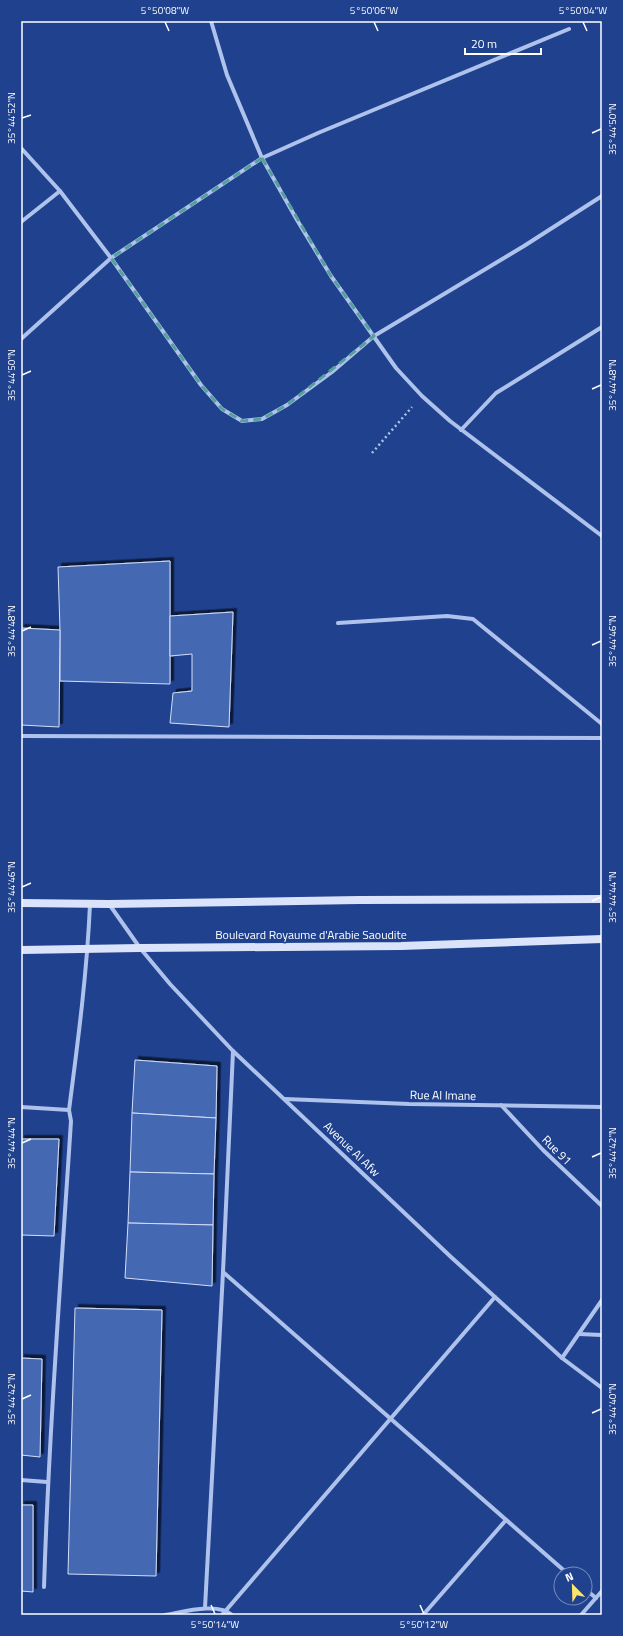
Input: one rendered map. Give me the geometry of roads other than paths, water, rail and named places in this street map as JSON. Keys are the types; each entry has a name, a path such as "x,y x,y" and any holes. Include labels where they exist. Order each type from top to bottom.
{"main road":[{"path":"21,903 108,904 359,900 602,899"},
{"name":"Boulevard Royaume d'Arabie Saoudite","path":"21,950 401,946 602,939"}],"street":[{"path":"212,21 227,74 262,158 331,276 396,368 422,396 461,430 602,536"},
{"path":"21,340 111,258 262,158 318,133 568,29"},
{"path":"21,148 60,191 111,258 201,385 222,409 242,421 262,419 287,405 332,372 374,336 524,246 602,196"},
{"path":"21,222 60,191"},
{"path":"461,430 496,393 602,327"},
{"path":"338,623 447,616 472,619 602,724"},
{"path":"21,736 602,738"},
{"path":"44,1587 48,1482 57,1357 70,1129 70,1113 68,1110 77,1051 88,949 90,904"},
{"name":"Avenue Al Afw","path":"108,904 140,948 170,984 232,1051 285,1098 495,1297 562,1358 602,1388"},
{"path":"204,1608 223,1272 232,1051"},
{"name":"Rue Al Imane","path":"285,1098 409,1104 602,1107"},
{"name":"Rue 91","path":"501,1105 538,1144 602,1206"},
{"path":"21,1107 68,1110"},
{"path":"223,1272 559,1566"},
{"path":"222,1615 495,1297"},
{"path":"562,1358 602,1300"},
{"path":"579,1334 602,1335"},
{"path":"21,1480 48,1482"},
{"path":"423,1615 506,1520"},
{"path":"581,1615 602,1591"},
{"path":"165,1615 204,1608 226,1610 232,1615"}]}
